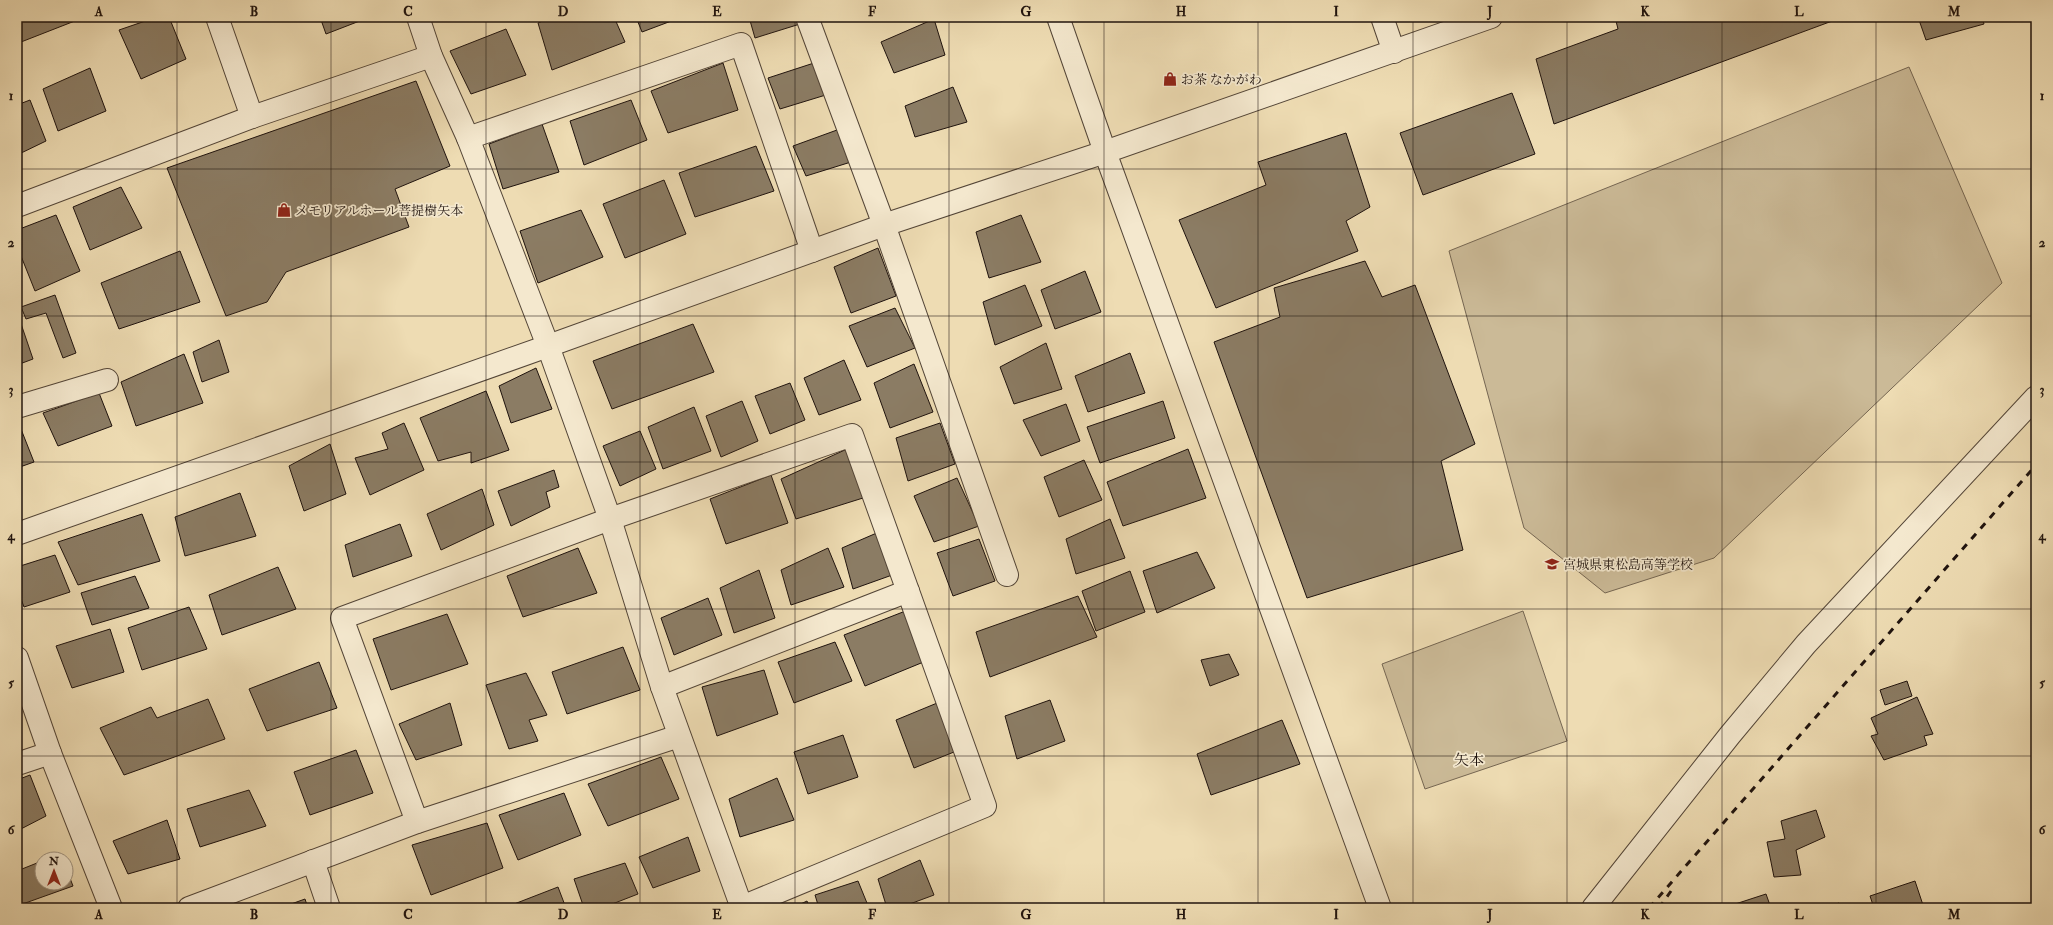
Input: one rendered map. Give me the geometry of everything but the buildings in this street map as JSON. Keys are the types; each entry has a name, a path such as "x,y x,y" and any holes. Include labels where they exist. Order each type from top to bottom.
{"street":[{"path":"217,17 252,117"},
{"path":"417,822 342,618 610,519 852,436 985,806 742,907 662,687 610,519 548,346 468,138 431,56 418,17"},
{"path":"807,17 884,225 1007,575"},
{"path":"1058,17 1105,152 1380,908"},
{"path":"1382,17 1394,52"},
{"path":"17,534 884,225 1105,152 1491,17"},
{"path":"468,138 741,44 812,251"},
{"path":"17,206 252,117 431,56"},
{"path":"17,407 107,380"},
{"path":"1593,908 1730,735 1806,644 2036,397"},
{"path":"662,687 908,591"},
{"path":"17,658 50,753 112,908"},
{"path":"189,908 417,822 679,736"},
{"path":"17,764 50,753"},
{"path":"313,861 329,908"}],"shaded area":[{"path":"1909,67 2002,283 1714,558 1605,593 1524,528 1449,251"},
{"path":"1523,611 1567,741 1425,789 1382,664"}],"railway":[{"path":"1649,908 2036,465"},
{"path":"1659,908 1671,891"}],"place":[{"name":"お茶 なかがわ","path":"1170,79"},
{"name":"メモリアルホール菩提樹矢本","path":"284,210"},
{"name":"宮城県東松島高等学校","path":"1552,564"}],"district":[{"name":"矢本","path":"1469,760"}]}
